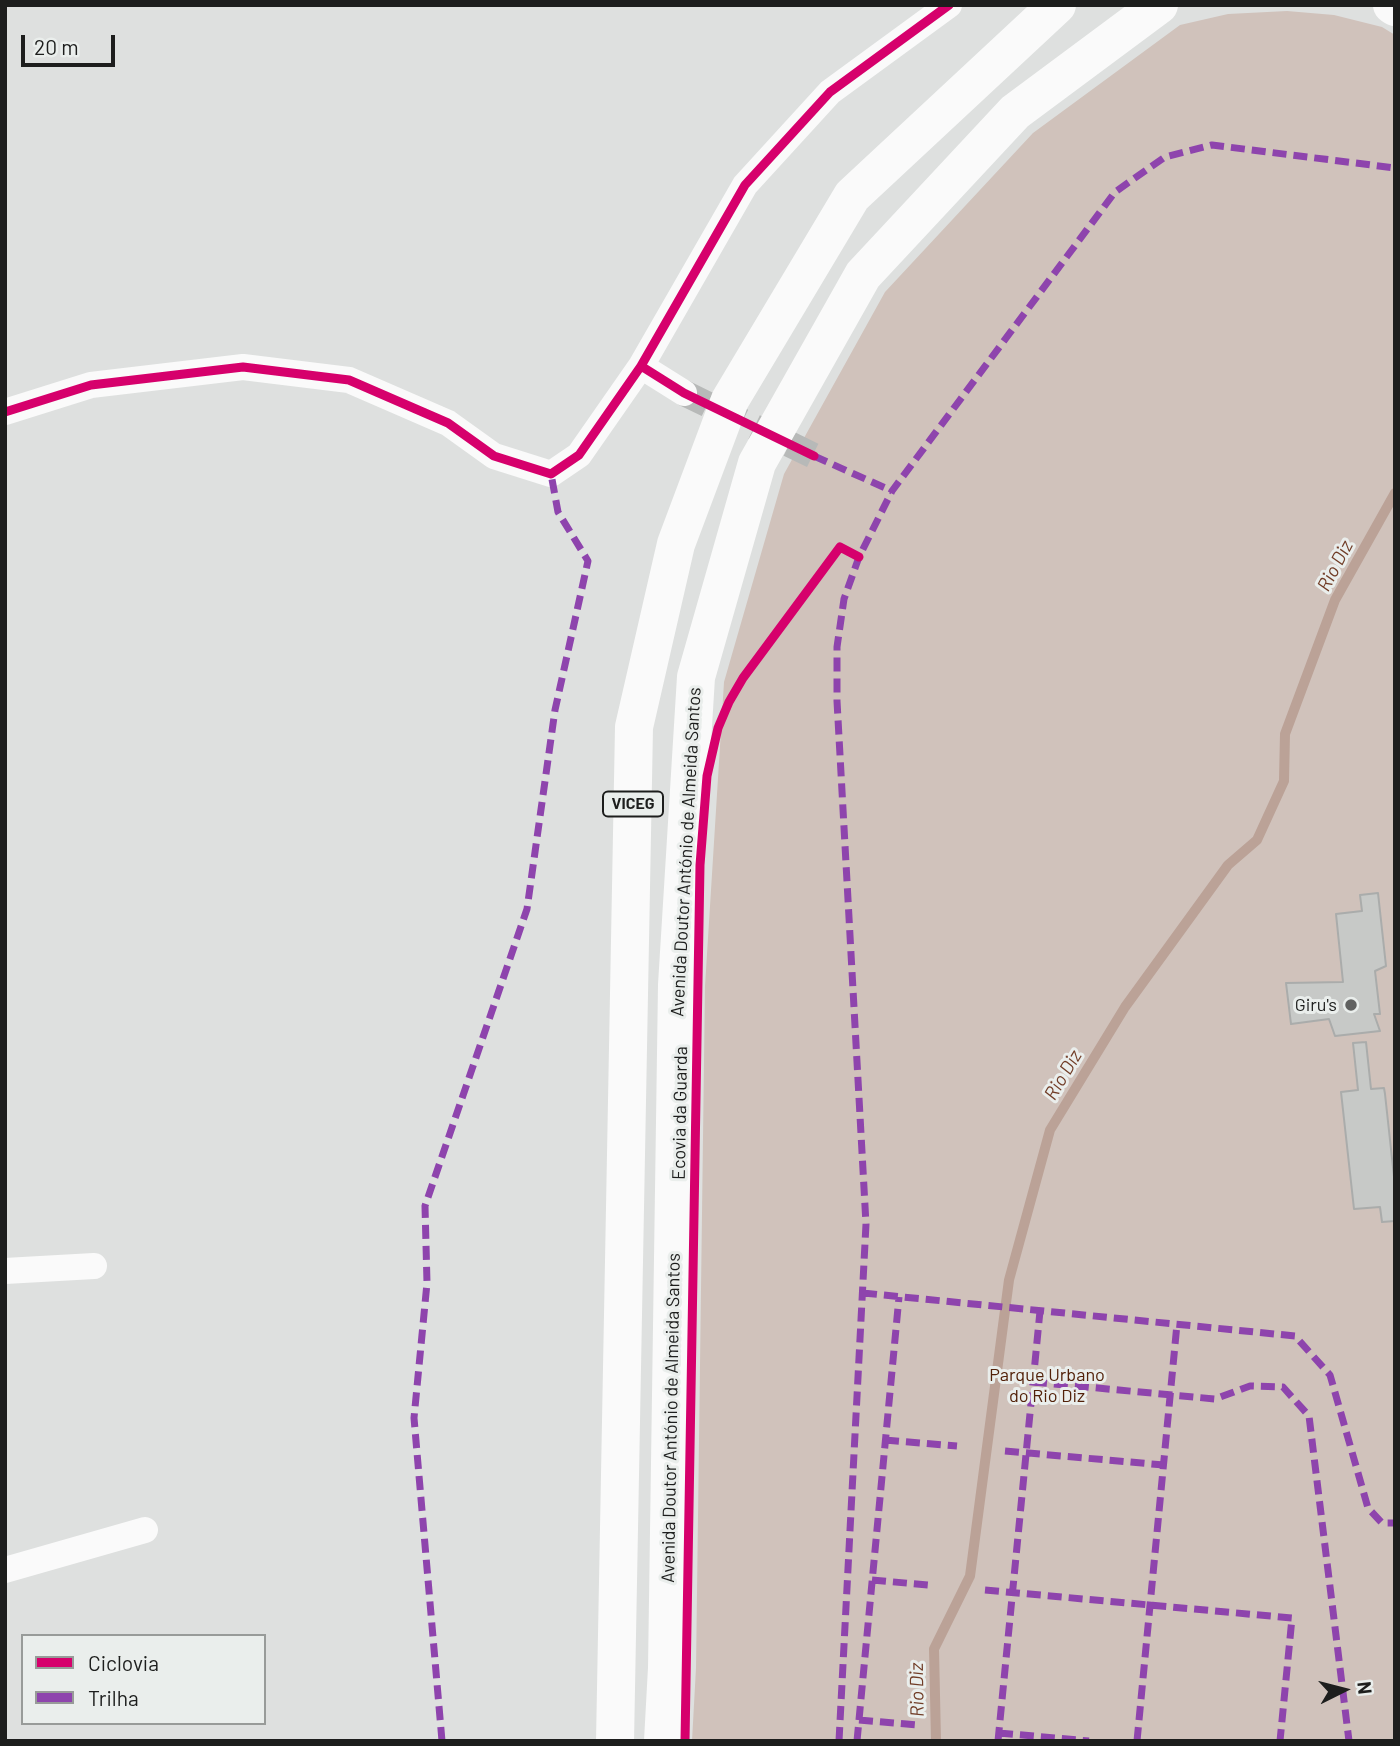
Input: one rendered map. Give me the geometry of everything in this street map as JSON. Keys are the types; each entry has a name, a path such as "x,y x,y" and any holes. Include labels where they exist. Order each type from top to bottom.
{"highway":[{"name":"VICEG","path":"615,1741 634,727 676,544 730,400 852,196 1057,5"},
{"name":"Avenida Doutor António de Almeida Santos","path":"663,1741 667,1668 677,985 696,677 757,463 863,275 1014,112 1159,5"}],"street":[{"path":"5,412 91,385 243,368 270,370 349,380 448,423 494,456 551,474 579,455 641,366 745,185 830,92 949,5"},
{"path":"641,366 684,393"},
{"path":"5,1271 94,1266"},
{"path":"5,1570 145,1530"}],"green space":[{"name":"Parque Urbano do Rio Diz","path":"1287,11 1334,15 1382,27 1395,35 1395,1741 692,1741 696,1668 705,986 724,682 784,474 885,292 1033,133 1180,25 1228,14"}],"building":[{"path":"1378,893 1386,966 1375,971 1380,1014 1374,1014 1380,1031 1335,1036 1329,1019 1291,1024 1286,983 1343,982 1336,914 1362,911 1360,895"},
{"path":"1366,1042 1371,1089 1384,1088 1385,1094 1395,1186 1395,1221 1382,1222 1380,1207 1354,1209 1341,1092 1358,1090 1353,1043"}],"waterway":[{"name":"Rio Diz","path":"936,1741 934,1649 970,1576 1009,1280 1050,1130 1125,1007 1228,865 1257,840 1284,781 1285,734 1335,600 1395,493"}],"tunnel":[{"path":"684,393 814,456"}],"marked path":[{"path":"839,1741 866,1224 837,701 837,647 844,599 859,557 892,491 1115,192 1165,157 1212,145 1395,168"},
{"path":"814,456 892,491"},
{"path":"442,1741 414,1418 427,1283 425,1206 527,909 555,710 588,561 558,512 551,474"},
{"path":"863,1293 1295,1336 1330,1375 1368,1508 1382,1523 1395,1523"},
{"path":"857,1741 899,1297"},
{"path":"998,1741 1040,1311"},
{"path":"1137,1741 1177,1324"},
{"path":"1033,1382 1215,1399 1250,1386 1283,1387 1309,1416 1349,1741"},
{"path":"885,1440 957,1446"},
{"path":"1005,1451 1164,1465"},
{"path":"872,1580 928,1585"},
{"path":"985,1590 1292,1618 1280,1741"},
{"path":"859,1720 918,1725"},
{"path":"999,1733 1089,1741"}],"cycle path":[{"path":"641,366 745,185 830,92 949,5"},
{"path":"5,412 91,385 243,367 349,380 448,423 494,456 551,474 579,455 641,366 684,393 814,456"},
{"name":"Ecovia da Guarda","path":"685,1741 700,865 707,776 718,728 743,678 840,547 859,557"}],"place":[{"name":"Giru's","path":"1351,1005"}]}
